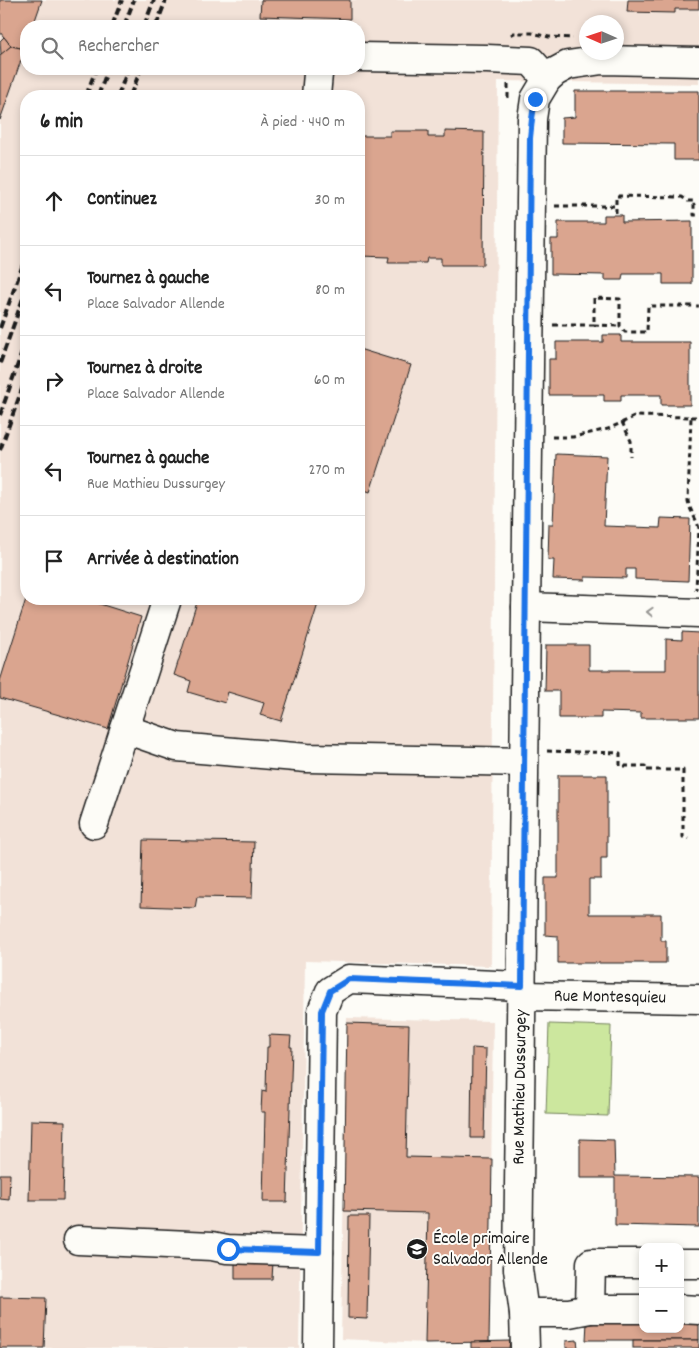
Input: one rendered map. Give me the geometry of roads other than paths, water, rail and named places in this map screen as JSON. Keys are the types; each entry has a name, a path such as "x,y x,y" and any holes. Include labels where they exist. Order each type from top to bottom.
{"street":[{"path":"365,57 531,61 547,79 568,65 602,60 699,62"},
{"path":"317,90 318,75"},
{"name":"Rue Mathieu Dussurgey","path":"525,1348 524,1313 518,1269 522,991 534,757 526,607 530,138 535,99 547,79"},
{"path":"94,824 165,605"},
{"path":"526,607 697,613"},
{"path":"125,729 177,747 306,758 534,757"},
{"name":"Rue Montesquieu","path":"318,1348 322,1011 330,991 349,979 522,991 699,999"},
{"path":"78,1240 212,1246 228,1249 319,1252"},
{"path":"590,1309 590,1263 639,1263"},
{"path":"684,1264 699,1264"},
{"path":"524,1313 569,1313 590,1309 639,1309"},
{"path":"684,1309 699,1310"}],"railway":[{"path":"114,20 122,0"},
{"path":"126,20 134,0"},
{"path":"146,20 154,0"},
{"path":"158,20 166,0"},
{"path":"88,90 94,75"},
{"path":"100,90 106,75"},
{"path":"120,90 126,75"},
{"path":"132,90 139,75"},
{"path":"0,328 20,273"},
{"path":"0,363 20,307"},
{"path":"0,415 20,358"},
{"path":"0,450 20,395"}],"place":[{"name":"École primaire Salvador Allende","path":"417,1249"}]}
